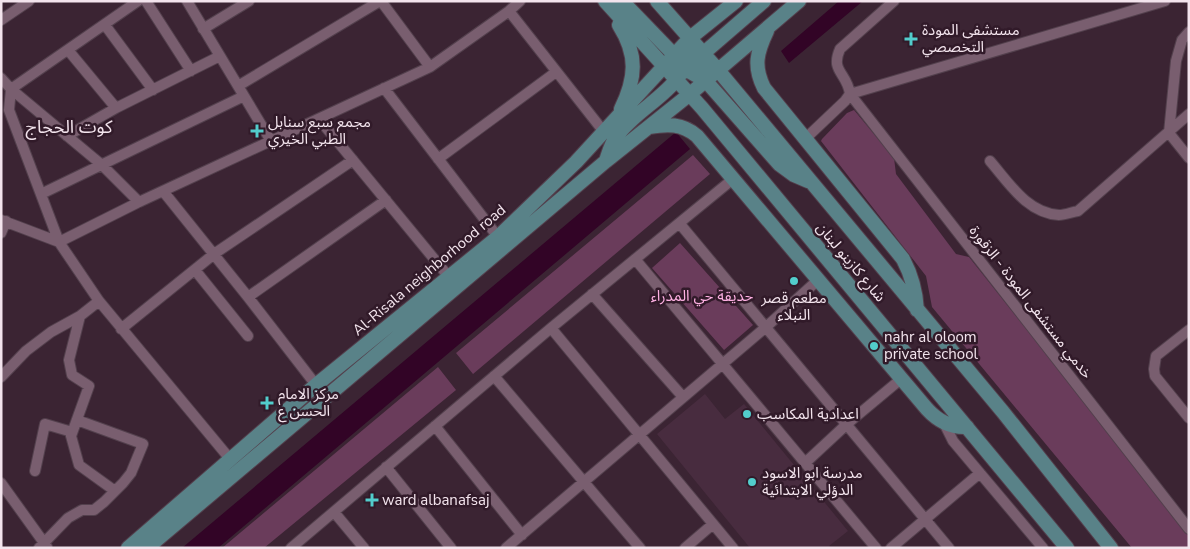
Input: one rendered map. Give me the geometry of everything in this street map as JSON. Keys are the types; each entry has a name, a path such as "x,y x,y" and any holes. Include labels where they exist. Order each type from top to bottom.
{"main road":[{"name":"شارع كازينو لبنان","path":"657,1 704,53 1003,412 1111,548"},
{"name":"Al-Risala neighborhood road","path":"128,548 316,385 498,237 576,162 690,38 736,1"},
{"path":"606,161 611,147 623,128 660,96 704,53 764,1"},
{"name":"Al-Risala neighborhood road","path":"147,548 606,161 706,81 798,1"},
{"path":"613,3 674,56 686,70 706,81 779,164 794,175 812,183"},
{"path":"613,3 664,67 686,70 718,70"},
{"path":"613,3 627,38 633,63 630,88 613,122"},
{"path":"770,25 758,52 758,73 764,88 904,259 916,292 917,310"},
{"path":"690,38 690,53 686,70 690,94"},
{"name":"شارع كازينو لبنان","path":"690,94 1067,548"},
{"path":"647,128 670,124 687,128 701,140 931,414 944,423 955,427 967,427"}],"street":[{"path":"1,20 29,1"},
{"path":"11,89 138,1"},
{"path":"146,1 191,71"},
{"path":"187,1 271,141"},
{"path":"203,29 249,1"},
{"path":"238,86 381,1 430,67"},
{"name":"خدمي مستشفى المودة - الزقورة","path":"894,1 840,48 836,65 849,86 850,94 1189,529"},
{"path":"806,138 850,94 1165,1"},
{"path":"1,233 4,221 59,242 139,202 430,67 514,5 556,72 604,132"},
{"path":"104,25 153,90"},
{"path":"1189,32 1182,40 1176,60 1169,133 1189,158"},
{"path":"68,50 116,108"},
{"path":"67,136 116,108 220,56"},
{"path":"438,159 556,72"},
{"path":"1,78 11,89 102,165 139,202"},
{"path":"384,88 498,237"},
{"path":"11,89 9,110 59,242 99,301 121,329 230,459"},
{"path":"40,194 244,96"},
{"path":"990,161 1024,202 1045,212 1060,215 1078,211 1189,114"},
{"path":"319,119 448,277"},
{"path":"121,329 214,254 353,160"},
{"path":"291,548 551,328 733,179"},
{"path":"163,191 248,296 316,385"},
{"path":"248,296 386,200"},
{"path":"680,224 848,424 949,548"},
{"path":"635,260 724,363 876,548"},
{"path":"194,270 248,336"},
{"path":"506,548 766,327 818,280"},
{"path":"592,294 684,397"},
{"path":"2,376 26,351 51,332 80,316 99,301"},
{"path":"80,316 69,360 72,375 89,386 70,436 78,465 115,491"},
{"path":"551,328 732,548"},
{"path":"1189,330 1156,356 1154,368 1155,376 1189,418"},
{"path":"494,376 640,548"},
{"path":"805,463 900,379"},
{"path":"1,483 44,546 68,518 82,510 94,510 99,507 130,473 143,444 77,420"},
{"path":"944,423 953,442 1043,548"},
{"path":"35,471 45,424 72,432"},
{"path":"435,426 522,534"},
{"path":"386,468 451,548"},
{"path":"891,548 980,473"},
{"path":"334,512 364,548"},
{"path":"685,548 713,524"}],"shaded area":[{"path":"839,1 863,1 789,63 781,51"},
{"path":"676,132 690,149 218,548 182,548"},
{"name":"مدرسة ابو الاسود الدؤلي الابتدائية","path":"705,394 725,419 744,404 848,531 829,546 831,548 750,548 657,434"}],"green space":[{"path":"854,110 894,158 896,174 956,254 969,257 1189,533 1189,548 1132,548 932,307 926,276 821,141 847,113"},
{"path":"693,155 710,174 473,374 456,353"},
{"name":"حديقة حي المدراء","path":"680,243 753,325 724,350 652,268"},
{"path":"438,367 456,390 264,548 222,548"}],"place":[{"name":"مستشفى المودة التخصصي","path":"911,39"},
{"name":"مجمع سبع سنابل الطبي الخيري","path":"257,131"},
{"name":"مطعم قصر النبلاء","path":"794,281"},
{"name":"nahr al oloom private school","path":"874,346"},
{"name":"مركز الامام الحسن ع","path":"267,403"},
{"name":"اعدادية المكاسب","path":"747,414"},
{"name":"مدرسة ابو الاسود الدؤلي الابتدائية","path":"752,482"},
{"name":"ward albanafsaj","path":"372,500"}],"district":[{"name":"كوت الحجاج","path":"69,127"}]}
